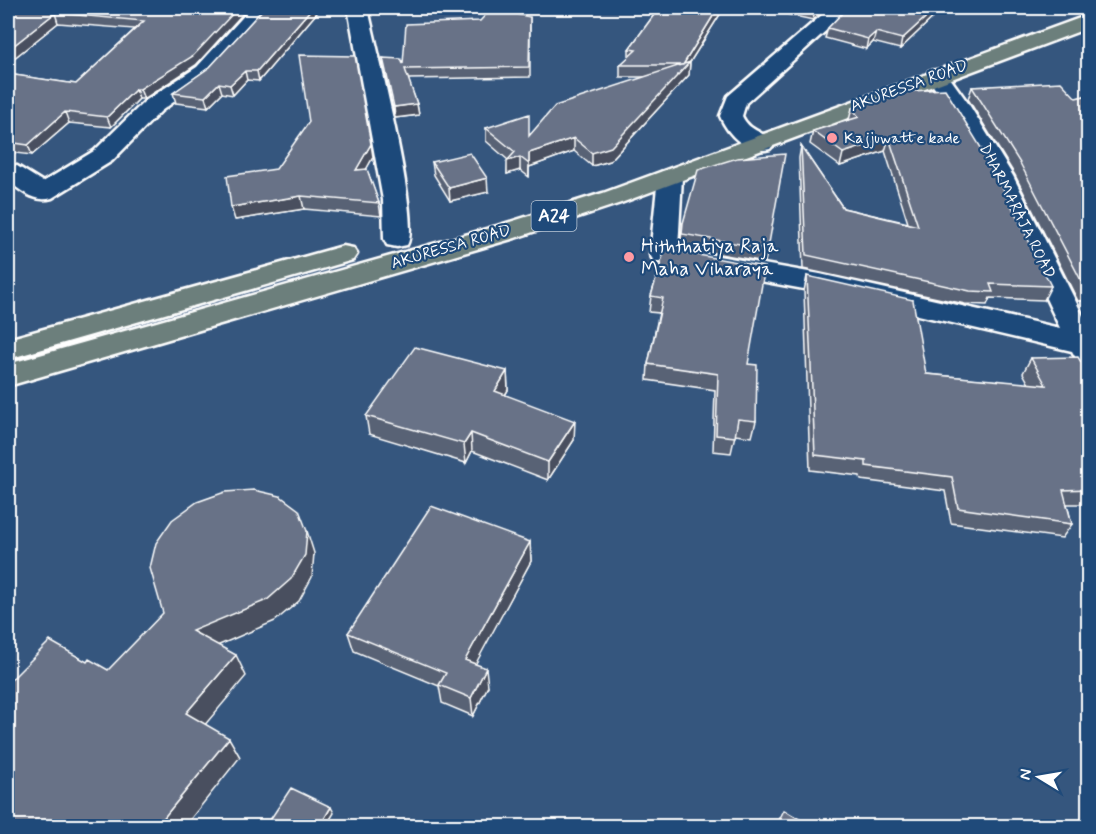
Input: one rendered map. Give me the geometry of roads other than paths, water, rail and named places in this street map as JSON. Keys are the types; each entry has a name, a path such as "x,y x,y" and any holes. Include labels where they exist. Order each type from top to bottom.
{"highway":[{"name":"AKURESSA ROAD","path":"8,375 132,325 397,239 586,185 1081,8"},
{"name":"AKURESSA ROAD","path":"8,349 132,325 506,232 762,144 937,76 1089,21"}],"street":[{"path":"8,171 43,193 103,156 153,106 204,71 261,8"},
{"path":"358,8 396,200 397,239"},
{"path":"762,144 737,130 731,116 736,101 842,8"},
{"name":"DHARMARAJA ROAD","path":"937,76 958,102 993,159 1087,348"},
{"path":"670,177 664,255 820,283 1087,348"}],"place":[{"name":"Kajjuwatte kade","path":"832,138"},
{"name":"Hiththatiya Raja Maha Viharaya","path":"629,257"}]}
